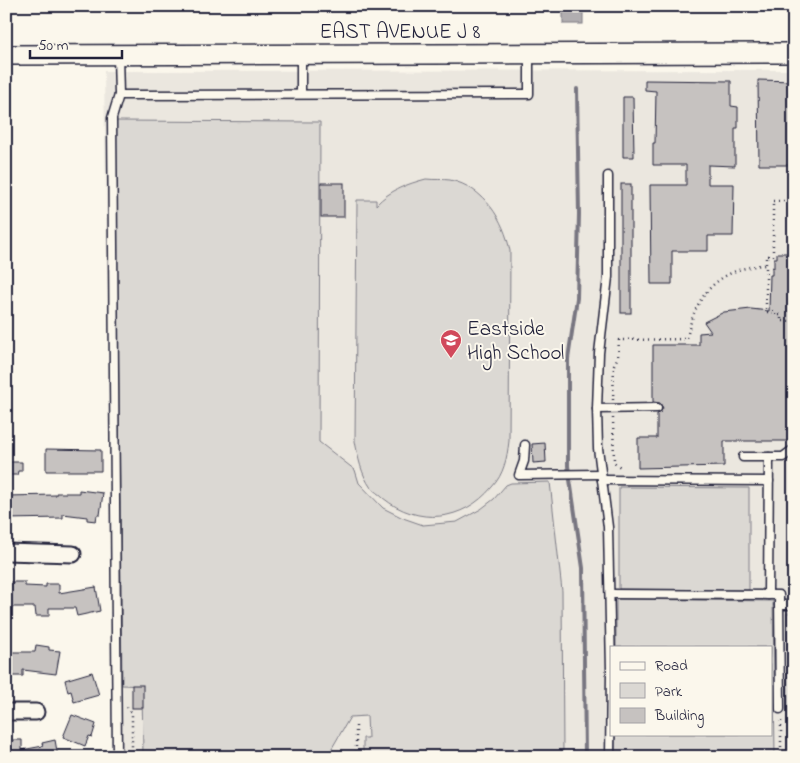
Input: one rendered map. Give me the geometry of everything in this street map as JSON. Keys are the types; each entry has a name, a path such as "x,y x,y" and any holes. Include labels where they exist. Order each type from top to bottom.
{"street":[{"name":"EAST AVENUE J 8","path":"6,55 794,53"},
{"path":"6,552 73,554"},
{"path":"6,712 36,712"}],"lane":[{"path":"117,757 112,118 119,95 118,54"},
{"path":"301,54 301,94"},
{"path":"119,95 529,94 529,54"},
{"path":"608,176 608,278 599,353 597,409 598,448 608,527 611,646"},
{"path":"597,409 657,408"},
{"path":"525,445 524,462 519,474 769,481"},
{"path":"743,457 783,457 794,449"},
{"path":"768,595 769,457"},
{"path":"610,594 779,595 780,709"},
{"path":"779,605 794,605"},
{"path":"610,736 610,757"}],"path":[{"path":"794,201 773,201 772,256 766,256 766,312 775,312 775,315 782,316 782,321 794,321"},
{"path":"620,467 614,462 613,409 614,365 618,357 619,340 687,339 696,306 710,287 736,270 766,265"},
{"path":"126,700 127,708 132,714 132,757"},
{"path":"781,721 781,757"},
{"path":"356,724 356,757"}],"shaded area":[{"path":"563,6 583,6 583,24 563,24"},
{"name":"Eastside High School","path":"794,70 794,757 114,757 104,71"}],"green space":[{"path":"116,121 320,122 319,442 355,470 359,483 383,508 423,525 457,522 481,509 494,499 506,485 511,483 550,482 562,591 563,757 363,757 363,738 368,738 367,716 350,717 332,748 323,757 143,756 142,686 122,685"},
{"path":"426,179 450,180 462,184 482,197 490,206 503,228 510,251 509,441 506,460 496,482 480,499 454,513 440,516 425,516 411,513 397,507 372,489 362,471 355,441 357,200 376,200 376,205 387,195 399,188"},
{"path":"619,487 749,488 749,590 619,589"},
{"path":"616,599 773,601 775,757 615,757 615,736 772,736 772,646 616,646"},
{"path":"787,613 794,613 794,757 788,757"}],"building":[{"path":"645,80 731,81 731,106 738,107 738,128 735,128 735,166 708,165 708,184 734,184 733,236 708,236 708,251 672,251 672,284 651,284 650,185 686,185 686,165 653,165 656,91 645,90"},
{"path":"758,80 794,81 794,165 759,165"},
{"path":"623,97 633,97 634,157 623,157"},
{"path":"321,183 344,183 344,217 321,217"},
{"path":"621,184 631,184 631,313 621,313"},
{"path":"777,253 794,253 794,404 791,404 791,441 724,441 724,466 638,468 638,438 657,438 657,414 663,408 660,403 653,402 653,345 699,345 699,333 711,332 704,322 724,312 751,309 769,311 770,275 772,275 774,258 777,258"},
{"path":"545,443 546,462 533,463 532,444"},
{"path":"46,449 101,450 101,471 46,471"},
{"path":"6,462 22,462 22,471 18,471 17,475 6,475"},
{"path":"79,490 103,493 100,515 97,515 96,521 87,520 87,517 63,514 63,518 6,519 6,496 56,495 56,493 79,493"},
{"path":"6,582 25,582 25,586 46,587 46,584 59,584 59,593 96,587 100,611 77,616 75,608 49,608 49,616 36,616 35,607 6,607"},
{"path":"36,645 49,647 49,650 60,651 56,674 23,670 23,676 10,676 10,673 6,673 6,652 35,652"},
{"path":"92,672 99,695 74,702 71,691 68,692 65,680"},
{"path":"132,685 143,685 143,708 132,708"},
{"path":"72,715 96,724 92,737 89,736 85,746 63,737"},
{"path":"6,740 22,740 22,750 43,746 42,743 55,740 58,757 6,757"}],"waterway":[{"path":"577,89 579,214 577,298 568,359 568,466 583,568 585,757"}],"place":[{"name":"Eastside High School","path":"451,359"}]}
